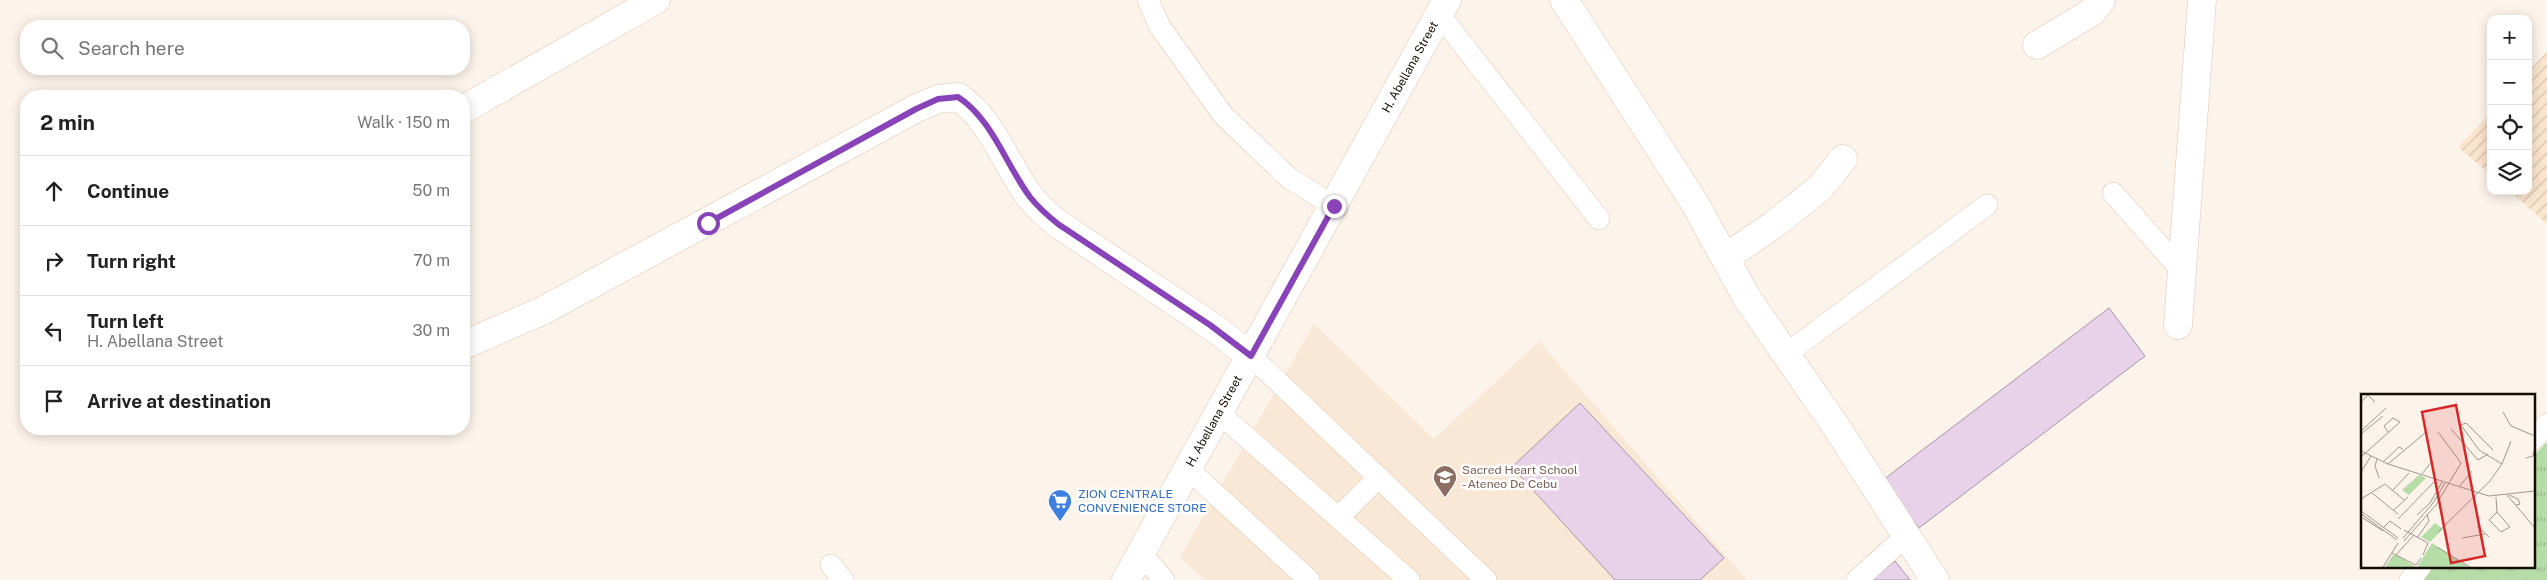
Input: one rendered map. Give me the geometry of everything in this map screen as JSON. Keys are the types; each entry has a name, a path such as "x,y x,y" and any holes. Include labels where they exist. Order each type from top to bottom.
{"street":[{"path":"470,106 656,0"},
{"path":"1564,0 1694,202 1747,298 1935,580"},
{"path":"2038,45 2092,12 2101,0"},
{"path":"2178,325 2180,270 2202,0"},
{"name":"H. Abellana Street","path":"1126,580 1443,7"},
{"path":"470,341 544,310 916,109 938,99 958,97 973,107 1030,196 1043,212 1058,224 1210,325 1251,356"},
{"path":"1726,258 1772,226 1820,188 1843,159"}],"lane":[{"path":"1148,0 1160,27 1223,114 1289,178 1334,206"},
{"path":"1443,7 1599,218"},
{"path":"2114,193 2180,270"},
{"path":"1786,354 1987,205"},
{"path":"1251,356 1486,580"},
{"path":"1220,413 1339,516 1409,580"},
{"path":"2534,438 2547,424"},
{"path":"1188,469 1309,580"},
{"path":"1339,516 1379,477"},
{"path":"1857,580 1906,536"},
{"path":"1142,553 1164,580"},
{"path":"2410,580 2420,568"}],"shaded area":[{"path":"2547,52 2547,224 2514,195 2532,195 2532,68"},
{"path":"2487,116 2487,172 2458,147"},
{"name":"Sacred Heart School - Ateneo De Cebu","path":"1314,324 1434,439 1539,341 1747,580 1205,580 1180,557"}],"green space":[{"path":"2547,442 2547,580 2410,580 2422,568 2534,568 2534,455"}],"building":[{"path":"2109,308 2145,356 1919,528 1883,480"},
{"path":"1580,403 1724,558 1700,580 1615,580 1512,467"},
{"path":"1895,561 1910,580 1872,580"}],"place":[{"name":"Sacred Heart School - Ateneo De Cebu","path":"1445,498"},
{"name":"ZION CENTRALE CONVENIENCE STORE","path":"1060,522"}],"route":[{"path":"708,223 916,109 938,99 958,97 973,107 1030,196 1043,212 1058,224 1210,325 1251,356 1334,206"}]}
